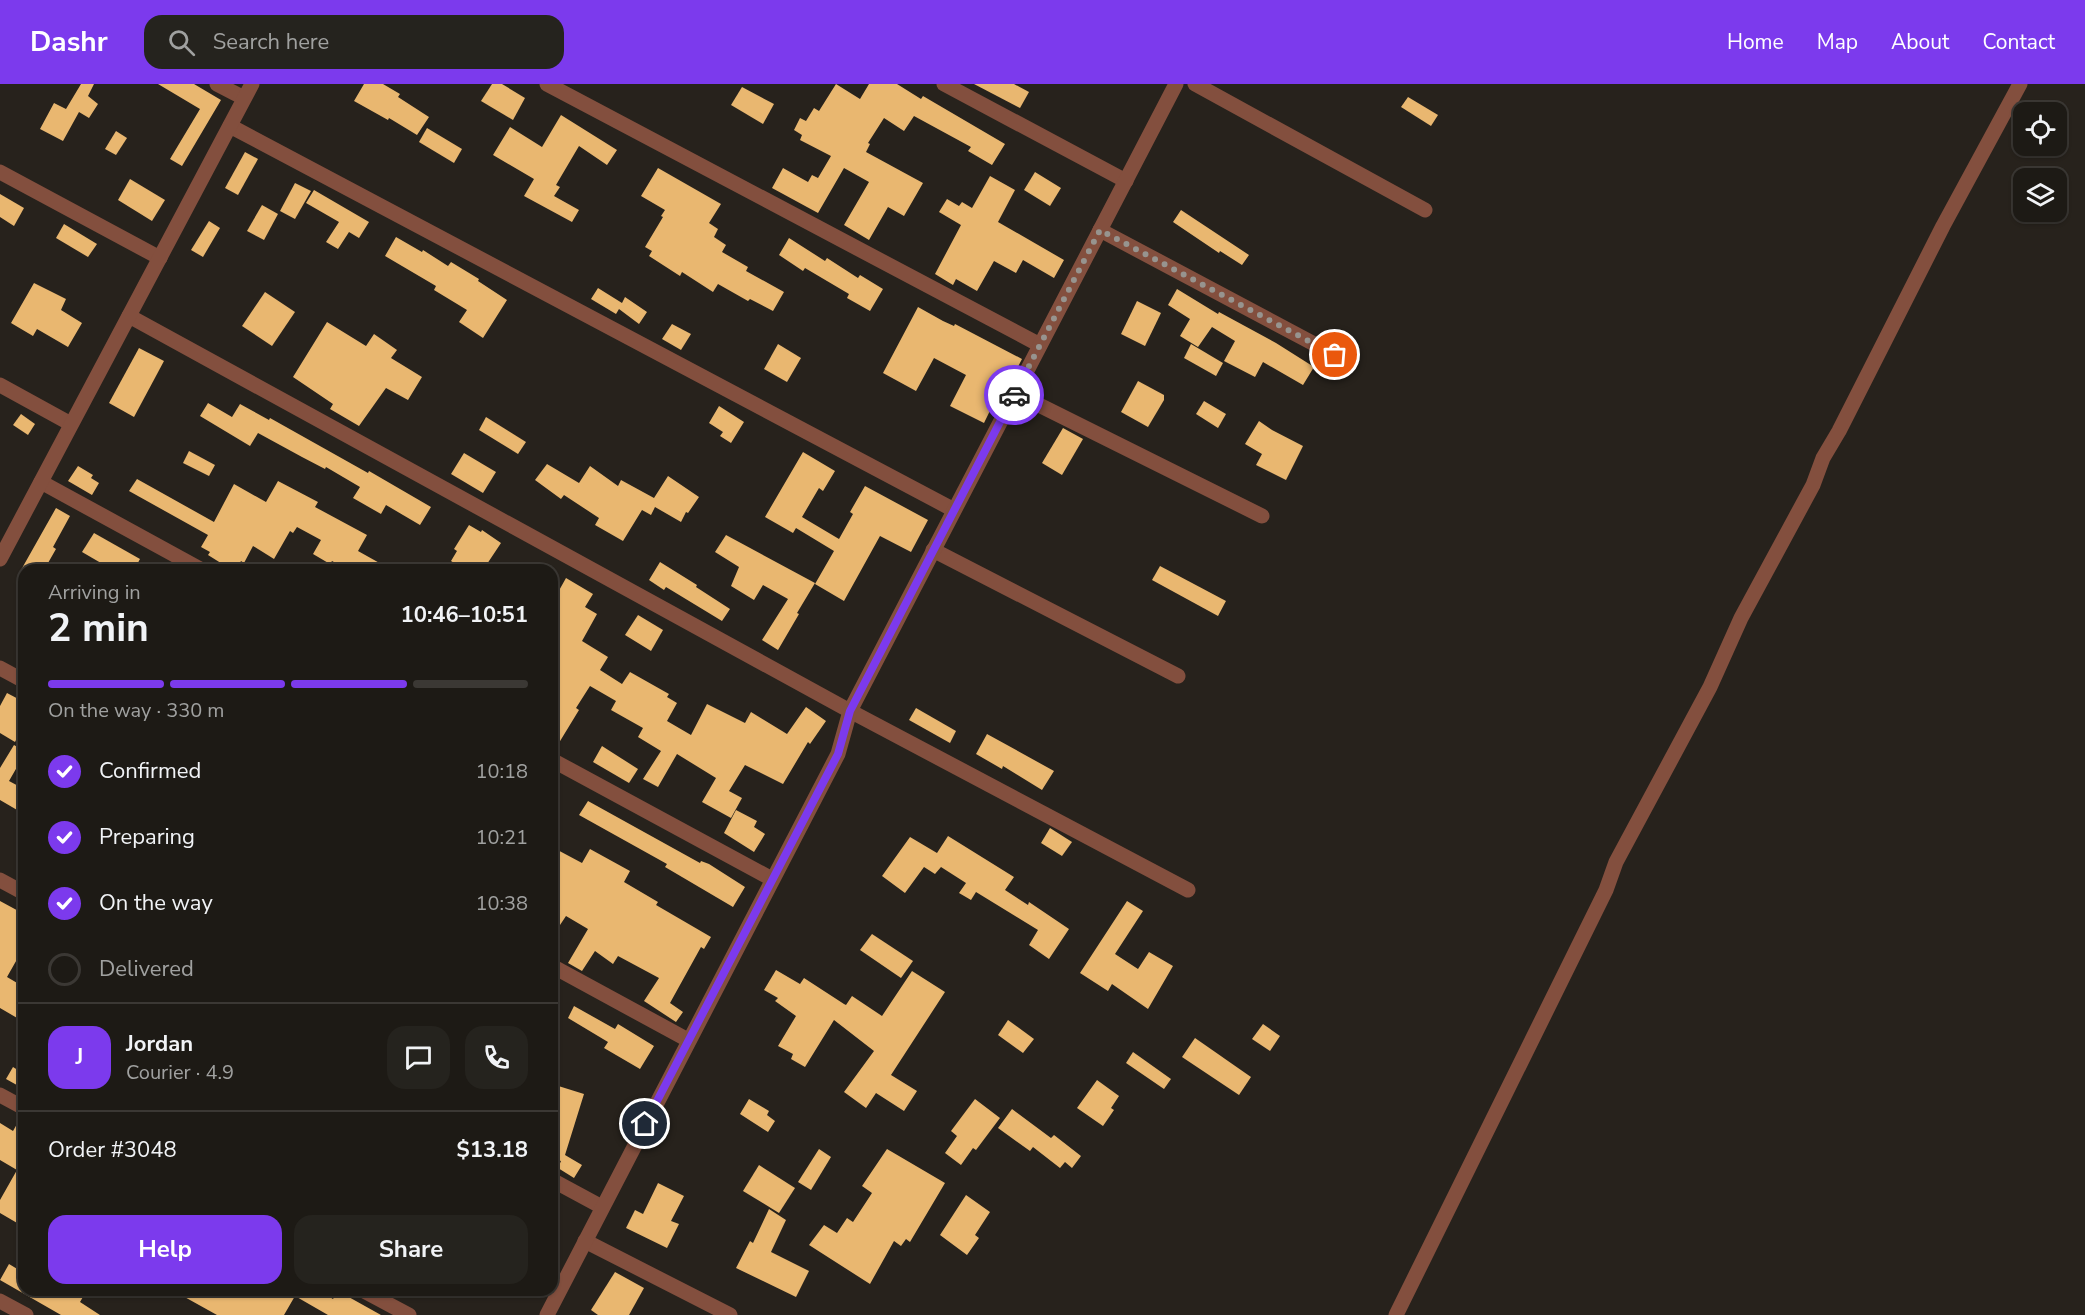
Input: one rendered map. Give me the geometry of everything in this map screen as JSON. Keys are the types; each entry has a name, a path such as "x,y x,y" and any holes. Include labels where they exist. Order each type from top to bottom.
{"street":[{"path":"218,84 244,98"},
{"path":"0,559 252,84"},
{"path":"547,84 1040,345"},
{"path":"944,84 1126,181"},
{"path":"558,1294 771,879 838,754 850,711 1176,84"},
{"path":"1195,84 1425,210"},
{"path":"1396,1315 1606,890 1616,862 1710,687 1741,618 1813,485 1823,458 1839,431 1943,226 2020,84"},
{"path":"230,126 954,510"},
{"path":"0,172 160,258"},
{"path":"1100,230 1335,355"},
{"path":"129,316 850,711 1188,890"},
{"path":"0,385 72,424"},
{"path":"1015,393 1262,516"},
{"path":"41,482 191,564"},
{"path":"933,550 1178,676"},
{"path":"0,668 18,678"},
{"path":"558,763 771,879"},
{"path":"0,880 18,890"},
{"path":"558,969 688,1040"},
{"path":"0,1095 18,1105"},
{"path":"558,1183 602,1207"},
{"path":"585,1241 730,1315"},
{"path":"373,1296 409,1315"},
{"path":"547,1315 557,1296"},
{"path":"0,1301 26,1315"}],"building":[{"path":"81,84 94,84 88,96 98,104 89,118 79,112 63,141 40,129 54,103 66,109"},
{"path":"158,84 194,84 221,100 182,166 170,159 200,109"},
{"path":"364,84 383,84 400,94 398,97 429,117 417,135 354,101"},
{"path":"492,84 502,84 525,98 513,120 481,101"},
{"path":"836,84 860,99 869,84 897,84 921,99 923,96 1005,144 992,165 968,151 971,147 914,116 904,131 884,118 868,143 870,144 866,152 923,183 904,216 888,207 869,240 844,225 869,182 844,168 818,213 772,188 783,168 808,182 812,175 818,178 831,156 800,140 802,135 794,130 800,118 806,121 814,108 819,111"},
{"path":"974,84 1014,84 1029,92 1020,108"},
{"path":"742,87 774,104 763,124 731,105"},
{"path":"1408,97 1438,115 1431,126 1401,107"},
{"path":"561,115 617,150 607,165 579,146 556,185 560,187 554,196 579,210 572,222 524,196 534,179 493,155 510,127 542,147"},
{"path":"427,128 462,149 454,163 419,142"},
{"path":"116,131 127,138 116,155 105,149"},
{"path":"245,152 258,159 238,195 225,188"},
{"path":"658,168 721,204 709,223 718,229 714,237 726,245 722,252 748,267 746,271 784,292 773,311 750,299 748,301 718,284 713,292 682,272 680,276 649,256 652,251 645,247 665,210 641,196"},
{"path":"1035,172 1061,188 1050,206 1024,190"},
{"path":"990,176 1015,190 998,222 1064,260 1054,278 1023,260 1016,273 994,261 977,291 956,279 953,285 935,274 961,225 939,212 947,199 959,206 962,202 972,208"},
{"path":"130,179 165,200 152,221 118,200"},
{"path":"295,183 311,191 295,219 280,211"},
{"path":"314,190 369,222 359,238 349,232 338,249 326,242 339,222 306,203"},
{"path":"0,194 24,208 14,226 0,217"},
{"path":"262,205 278,214 264,240 247,231"},
{"path":"1181,210 1249,255 1242,265 1220,251 1219,253 1173,222"},
{"path":"209,221 220,228 203,257 191,250"},
{"path":"64,224 97,244 88,257 56,238"},
{"path":"396,237 448,266 451,262 507,300 483,338 459,322 467,310 434,290 436,286 385,256"},
{"path":"789,238 825,261 827,258 858,278 860,275 883,289 870,311 847,298 849,294 805,268 803,271 779,255"},
{"path":"34,283 66,299 61,310 82,323 68,347 37,329 33,336 11,323"},
{"path":"598,288 622,303 625,297 647,312 639,324 619,309 616,314 591,299"},
{"path":"1177,289 1218,314 1219,312 1276,343 1314,367 1303,385 1263,362 1255,377 1224,361 1235,341 1212,327 1198,347 1180,336 1190,319 1168,305"},
{"path":"265,292 295,312 272,346 242,326"},
{"path":"1137,301 1161,313 1145,346 1121,334"},
{"path":"918,307 1022,359 1010,382 1005,380 984,423 950,406 966,375 934,358 916,391 883,373"},
{"path":"327,322 366,346 374,334 397,350 391,358 422,377 408,400 386,388 359,426 330,409 333,404 293,377"},
{"path":"672,324 691,334 681,350 662,339"},
{"path":"778,344 801,358 787,382 764,369"},
{"path":"1191,344 1223,363 1216,376 1184,358"},
{"path":"139,348 164,361 134,417 109,403"},
{"path":"1138,381 1164,395 1164,400 1148,427 1121,412"},
{"path":"1204,401 1226,414 1218,428 1196,414"},
{"path":"208,403 232,417 240,404 269,420 270,418 368,473 369,471 431,507 420,525 386,505 381,514 353,498 360,487 326,467 325,469 258,433 250,446 200,416"},
{"path":"719,406 744,422 731,443 720,436 723,432 709,423"},
{"path":"21,414 35,424 28,435 13,425"},
{"path":"486,417 526,442 518,454 479,430"},
{"path":"1259,421 1303,446 1286,480 1256,465 1262,454 1245,444"},
{"path":"1063,428 1083,439 1062,475 1042,463"},
{"path":"189,451 215,465 209,476 183,463"},
{"path":"803,452 835,471 823,491 819,488 802,517 839,539 853,514 850,512 865,486 928,520 911,552 880,536 844,601 815,584 834,551 796,528 793,533 765,517"},
{"path":"464,453 496,472 483,493 451,474"},
{"path":"547,464 579,483 590,466 618,486 621,480 654,498 668,476 699,497 681,522 655,507 651,515 642,510 623,541 595,525 599,518 564,495 561,499 535,480"},
{"path":"78,466 93,475 91,478 99,483 92,495 68,481"},
{"path":"137,479 214,522 234,484 266,502 278,481 318,502 315,507 367,535 358,551 381,564 338,564 332,561 330,564 313,554 321,540 297,527 293,533 290,531 274,559 253,546 244,563 241,561 239,564 222,564 208,555 210,552 201,547 208,535 129,491"},
{"path":"56,508 70,516 53,547 56,549 47,564 24,564"},
{"path":"469,525 481,532 482,530 501,543 487,564 456,564 451,561 457,551 454,549"},
{"path":"94,533 140,559 137,564 103,564 82,552"},
{"path":"726,535 815,583 778,650 762,640 788,599 763,585 754,600 731,586 739,567 715,552"},
{"path":"660,562 730,609 722,621 666,587 664,590 649,580"},
{"path":"1160,566 1226,601 1218,616 1152,580"},
{"path":"566,578 593,594 585,607 597,614 582,641 608,657 600,670 622,684 630,672 669,694 667,697 677,703 667,721 691,735 707,704 745,723 751,712 787,734 806,707 826,721 810,744 808,742 783,784 745,765 729,791 742,798 731,818 702,802 716,778 677,754 658,787 643,779 661,751 638,737 643,728 611,710 616,701 590,686 576,708 579,710 558,744 558,592"},
{"path":"638,615 663,630 651,651 625,635"},
{"path":"7,693 18,699 18,736 15,742 0,733 0,706"},
{"path":"916,708 956,731 950,743 909,720"},
{"path":"987,734 1054,771 1042,790 1003,766 1002,769 976,754"},
{"path":"14,745 18,747 18,765 9,781 18,786 18,810 0,800 0,768"},
{"path":"602,746 638,769 629,783 593,762"},
{"path":"588,801 700,863 701,861 709,864 745,887 733,907 665,867 667,864 579,815"},
{"path":"736,810 757,821 754,827 765,834 754,852 724,833"},
{"path":"1050,828 1072,842 1062,856 1041,843"},
{"path":"948,836 1014,877 1005,890 1028,905 1029,902 1069,929 1049,959 1029,945 1038,930 976,892 971,900 959,893 966,883 941,867 935,874 924,867 905,893 882,876 910,837 937,853"},
{"path":"590,849 630,871 624,882 658,902 656,905 711,937 704,949 701,947 670,1003 683,1012 676,1022 644,1001 659,978 618,956 613,964 595,951 582,971 568,963 588,929 566,916 558,928 558,850 582,863"},
{"path":"0,901 18,911 18,958 7,977 18,983 18,1018 0,1008"},
{"path":"1127,901 1143,911 1115,954 1138,969 1149,952 1173,966 1148,1009 1112,984 1108,991 1080,973"},
{"path":"872,934 913,961 901,978 860,950"},
{"path":"776,970 800,984 804,978 846,1005 852,996 882,1016 912,971 945,992 891,1075 917,1091 904,1111 876,1093 866,1108 844,1092 874,1051 834,1020 805,1067 791,1059 793,1054 778,1046 796,1016 775,1001 778,998 764,990"},
{"path":"574,1006 615,1029 618,1024 654,1046 640,1069 604,1048 608,1042 568,1018"},
{"path":"1008,1020 1034,1039 1023,1053 998,1035"},
{"path":"1263,1024 1280,1036 1270,1051 1252,1039"},
{"path":"1195,1038 1251,1077 1239,1095 1182,1057"},
{"path":"1133,1052 1171,1079 1164,1089 1126,1063"},
{"path":"13,1067 18,1070 18,1086 6,1079"},
{"path":"1097,1080 1119,1096 1111,1108 1114,1110 1103,1126 1077,1108"},
{"path":"558,1086 584,1094 565,1155 582,1165 574,1178 558,1168 561,1161 558,1160"},
{"path":"749,1099 769,1111 767,1115 775,1121 768,1132 740,1114"},
{"path":"975,1099 1000,1118 976,1150 973,1148 961,1165 945,1153 957,1136 951,1131"},
{"path":"1012,1109 1051,1138 1054,1135 1081,1156 1072,1168 1065,1162 1060,1168 1033,1147 1030,1151 998,1128"},
{"path":"18,1122 18,1224 0,1213 0,1200 17,1170 0,1160 0,1123 13,1131"},
{"path":"819,1149 831,1157 811,1190 798,1182"},
{"path":"887,1149 945,1183 910,1242 906,1239 901,1246 894,1241 870,1284 809,1245 824,1225 837,1233 847,1218 853,1222 872,1193 862,1186"},
{"path":"759,1165 795,1188 779,1213 743,1191"},
{"path":"658,1183 684,1196 671,1221 679,1224 667,1248 626,1228 635,1210 643,1214"},
{"path":"966,1195 990,1212 975,1235 979,1238 967,1255 940,1235"},
{"path":"769,1209 786,1220 771,1252 809,1271 796,1297 736,1268 750,1241 753,1243"},
{"path":"9,1264 18,1269 18,1290 0,1280"},
{"path":"615,1272 644,1288 629,1315 598,1315 591,1310"},
{"path":"28,1296 84,1296 80,1302 100,1315 61,1315"},
{"path":"183,1296 295,1296 284,1315 217,1315"},
{"path":"295,1296 328,1296 333,1299 335,1296 347,1296 381,1315 328,1315"}],"way so far":[{"path":"1014,395 1100,230 1335,355"}],"route":[{"path":"645,1124 838,754 850,711 1014,395"}]}
